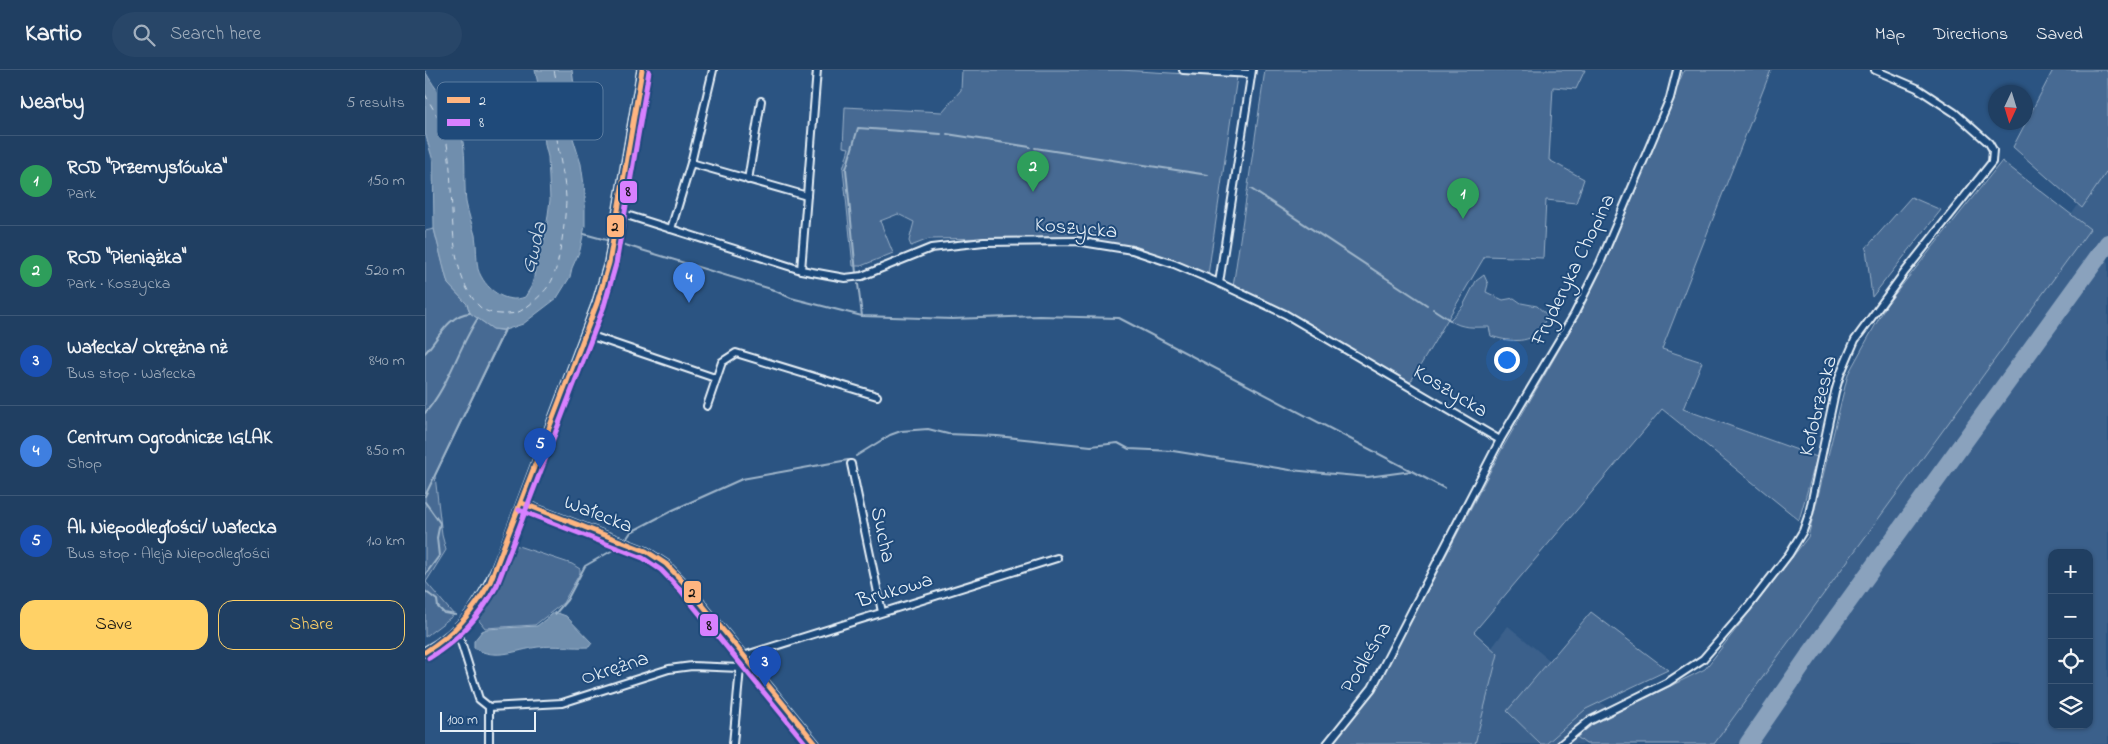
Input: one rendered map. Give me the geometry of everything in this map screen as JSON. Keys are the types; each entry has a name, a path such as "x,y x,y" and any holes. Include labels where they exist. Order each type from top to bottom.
{"street":[{"path":"425,652 457,629 475,610 486,593 522,503 602,288 614,234 642,70"},
{"path":"671,229 691,163 713,70"},
{"path":"801,270 817,70"},
{"path":"1183,70 1251,72 1219,283"},
{"name":"Fryderyka Chopina","path":"1414,610 1500,440 1574,315 1600,263 1670,98 1677,70"},
{"name":"Kołobrzeska","path":"1561,744 1589,721 1668,682 1703,658 1748,607 1789,554 1803,531 1809,514 1835,392 1855,340 1903,273 1992,162 1993,150 1989,143 1955,114 1917,88 1875,70"},
{"path":"748,180 761,101"},
{"path":"691,163 807,196"},
{"name":"Koszycka","path":"617,212 801,270 853,278 865,275 931,248 984,242 1076,241 1133,250 1174,264 1285,314 1500,440"},
{"path":"585,334 715,378"},
{"path":"707,406 722,362 736,353 877,396"},
{"name":"Sucha","path":"851,464 881,612"},
{"name":"Wałecka","path":"522,503 632,545 657,557 687,586 816,744"},
{"name":"Brukowa","path":"743,656 1057,558"},
{"name":"Podleśna","path":"1327,744 1372,688 1414,610"},
{"path":"457,629 479,700 489,707 489,744"},
{"name":"Okrężna","path":"489,707 562,703 669,670 692,666 740,668 749,664"},
{"path":"733,744 740,668"}],"shaded area":[{"path":"535,70 572,70 574,82 538,82"},
{"path":"962,70 1120,70 1237,77 1208,275 1167,257 1113,243 1085,239 1063,237 929,239 911,246 909,241 914,222 898,214 880,221 893,253 861,266 853,266 843,169 849,148 843,147 845,107 942,112 961,90"},
{"path":"1265,70 1585,70 1576,89 1553,87 1549,160 1584,179 1576,203 1546,200 1543,258 1485,256 1410,383 1278,308 1233,287"},
{"path":"1684,70 1771,70 1662,349 1702,362 1683,409 1817,457 1799,520 1662,409 1474,632 1498,654 1475,744 1327,744 1374,692 1502,449 1574,324 1646,165"},
{"path":"2053,70 2108,70 2108,170 2082,208 2013,147 2022,130 2033,130 2033,108"},
{"path":"425,71 437,91 437,140 462,140 466,202 475,235 478,269 485,283 490,288 503,297 510,299 525,297 531,287 536,257 545,237 550,200 548,157 545,140 574,140 581,164 585,192 585,226 580,250 570,277 557,298 523,324 505,330 493,329 470,313 467,304 448,284 445,273 434,229 433,161 425,133"},
{"path":"2002,161 2090,229 1714,744 1586,744 1577,737 1592,725 1705,669 1808,537 1848,374 1887,304"},
{"path":"2108,162 2108,744 1703,744"},
{"path":"1911,197 1941,210 1872,297 1866,248"},
{"path":"434,229 448,284 467,304 470,313 493,329 505,331 435,476 442,535 446,550 426,582 454,615 425,637 425,231"},
{"path":"1484,275 1488,284 1486,292 1503,300 1514,298 1521,303 1537,306 1547,315 1541,328 1535,335 1524,340 1503,339 1491,336 1489,327 1464,326 1450,320 1463,306 1476,281"},
{"path":"512,544 572,564 580,569 580,573 563,603 535,625 485,628 477,618"},
{"path":"555,612 566,616 592,643 589,647 544,646 506,654 490,654 474,648 474,641 482,631 487,629 537,626"},
{"path":"1591,612 1668,670 1586,709 1546,744 1541,744 1507,711"},
{"path":"1508,626 1651,744 1421,744"}],"waterway":[{"path":"856,273 846,169 858,128 941,134"},
{"path":"947,134 1030,147"},
{"path":"1035,148 1208,175"},
{"path":"1251,189 1427,305"},
{"path":"584,234 610,241"},
{"path":"615,242 771,289 791,298 862,316 952,319 1039,316 1119,318 1444,488"},
{"path":"858,284 862,316"},
{"path":"1433,309 1450,320"},
{"path":"425,353 450,322 463,314 470,313"},
{"path":"425,413 441,391 478,318"},
{"path":"425,496 505,329"},
{"path":"856,456 890,435 901,431 928,429 948,434 997,436 1091,446 1118,443 1129,449 1173,451 1290,470 1368,477 1412,471"},
{"path":"627,538 631,532 673,510 742,479 848,460"},
{"path":"425,502 440,523 437,538 439,556 425,575"},
{"path":"555,614 567,600 585,566 620,546"},
{"path":"425,591 437,600 438,607 444,613 456,615"}],"ferry route":[{"path":"554,70 556,82"},
{"path":"425,94 437,115"},
{"path":"446,140 455,247 460,270 468,290 480,307 488,312 497,314 516,313 531,304 550,284 555,272 562,240 566,198 557,140"}],"taxiway":[{"path":"1748,744 1808,657 2108,243"}],"transit line":[{"name":"2","path":"425,652 445,638 462,622 490,582 597,303 609,263 642,70"},
{"name":"8","path":"429,658 450,644 468,627 497,585 604,306 616,264 649,71"},
{"name":"2","path":"522,503 646,551 666,564 687,586 816,744"},
{"name":"8","path":"519,510 643,558 661,570 681,591 806,744"}],"place":[{"name":"ROD \"Pieniążka\"","path":"1033,192"},
{"name":"ROD \"Przemysłówka\"","path":"1463,219"},
{"name":"Centrum Ogrodnicze IGLAK","path":"689,303"},
{"name":"Al. Niepodległości/ Wałecka","path":"540,469"},
{"name":"Wałecka/ Okrężna nż","path":"765,687"}],"water label":[{"name":"Gwda","path":"535,248"}]}
